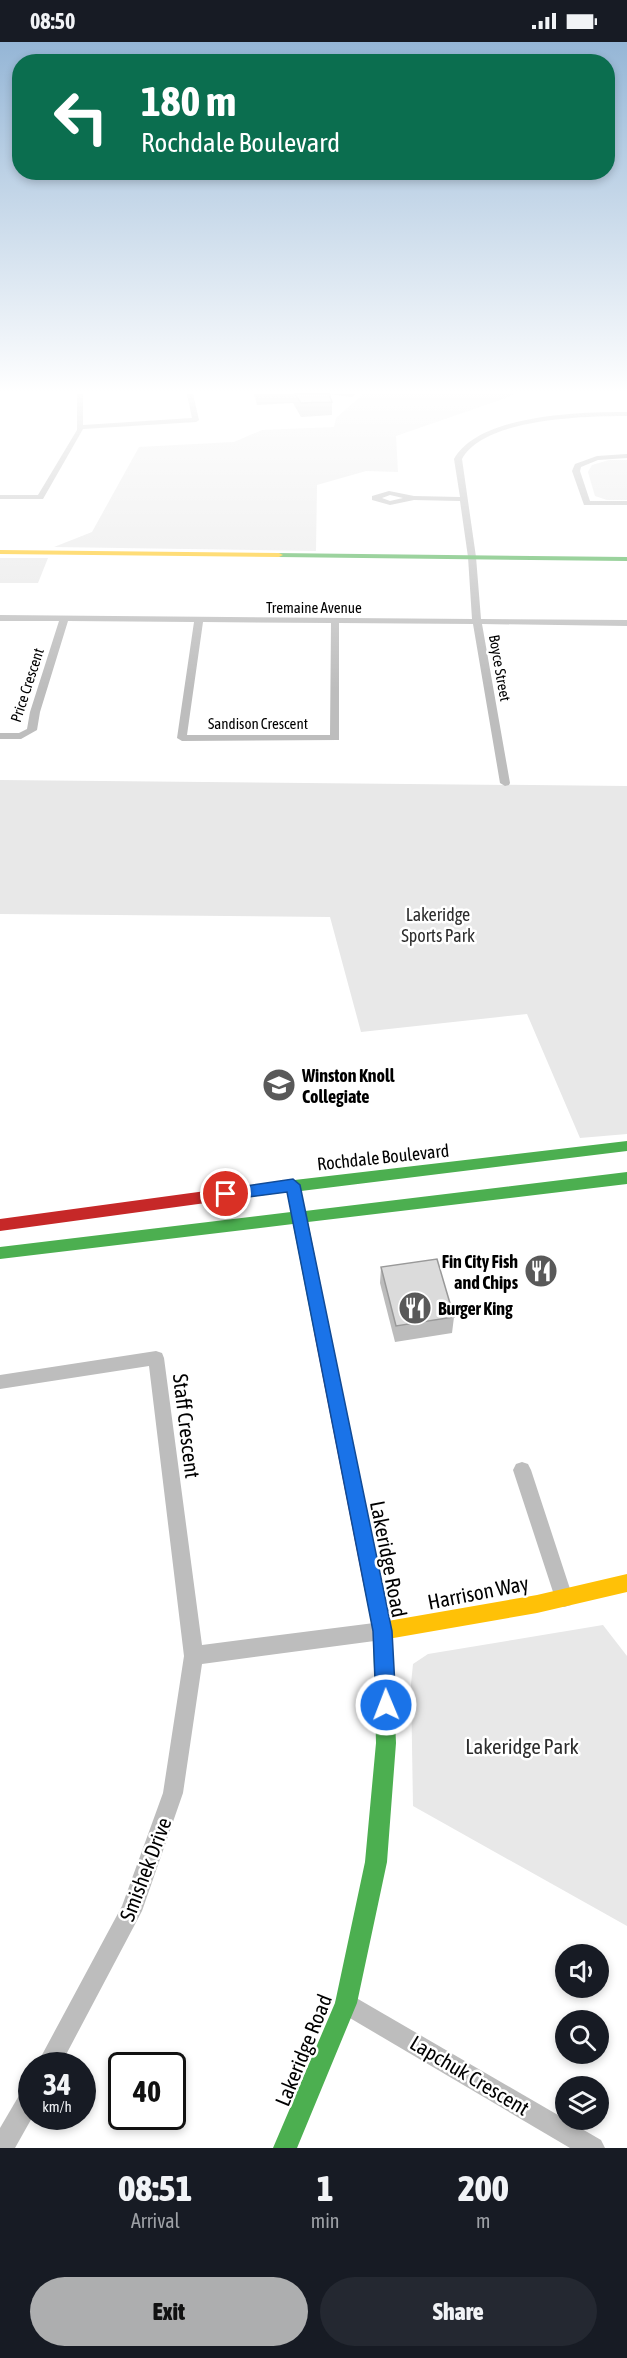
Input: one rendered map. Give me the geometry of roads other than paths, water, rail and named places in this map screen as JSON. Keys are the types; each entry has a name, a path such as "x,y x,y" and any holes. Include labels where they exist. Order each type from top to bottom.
{"street":[{"path":"0,496 40,497 43,492"},
{"name":"Boyce Street","path":"463,492 472,557 477,621 505,783"},
{"path":"583,492 587,503 627,503"},
{"path":"414,498 464,499"},
{"path":"0,552 627,558"},
{"name":"Tremaine Avenue","path":"0,618 477,621 626,625"},
{"name":"Price Crescent","path":"0,736 21,736 32,730 35,712 64,619"},
{"name":"Sandison Crescent","path":"199,620 182,738 335,738 334,621"},
{"name":"Rochdale Boulevard","path":"0,1225 293,1185 627,1146"},
{"path":"0,1253 627,1178"},
{"name":"Lakeridge Road","path":"285,2148 346,2003 376,1862 386,1743 382,1631 293,1185"},
{"name":"Staff Crescent","path":"0,1382 156,1358 194,1656"},
{"path":"522,1470 564,1598"},
{"name":"Harrison Way","path":"194,1656 382,1631 564,1598 627,1582"},
{"name":"Smishek Drive","path":"55,2052 131,1911 173,1793 194,1656"},
{"name":"Lapchuk Crescent","path":"346,2003 593,2148"},
{"path":"2,2148 18,2120"}],"place":[{"name":"Winston Knoll Collegiate","path":"279,1085"},
{"name":"Fin City Fish and Chips","path":"541,1271"},
{"name":"Burger King","path":"415,1308"}],"park label":[{"name":"Lakeridge Sports Park","path":"438,924"},
{"name":"Lakeridge Park","path":"522,1746"}]}
